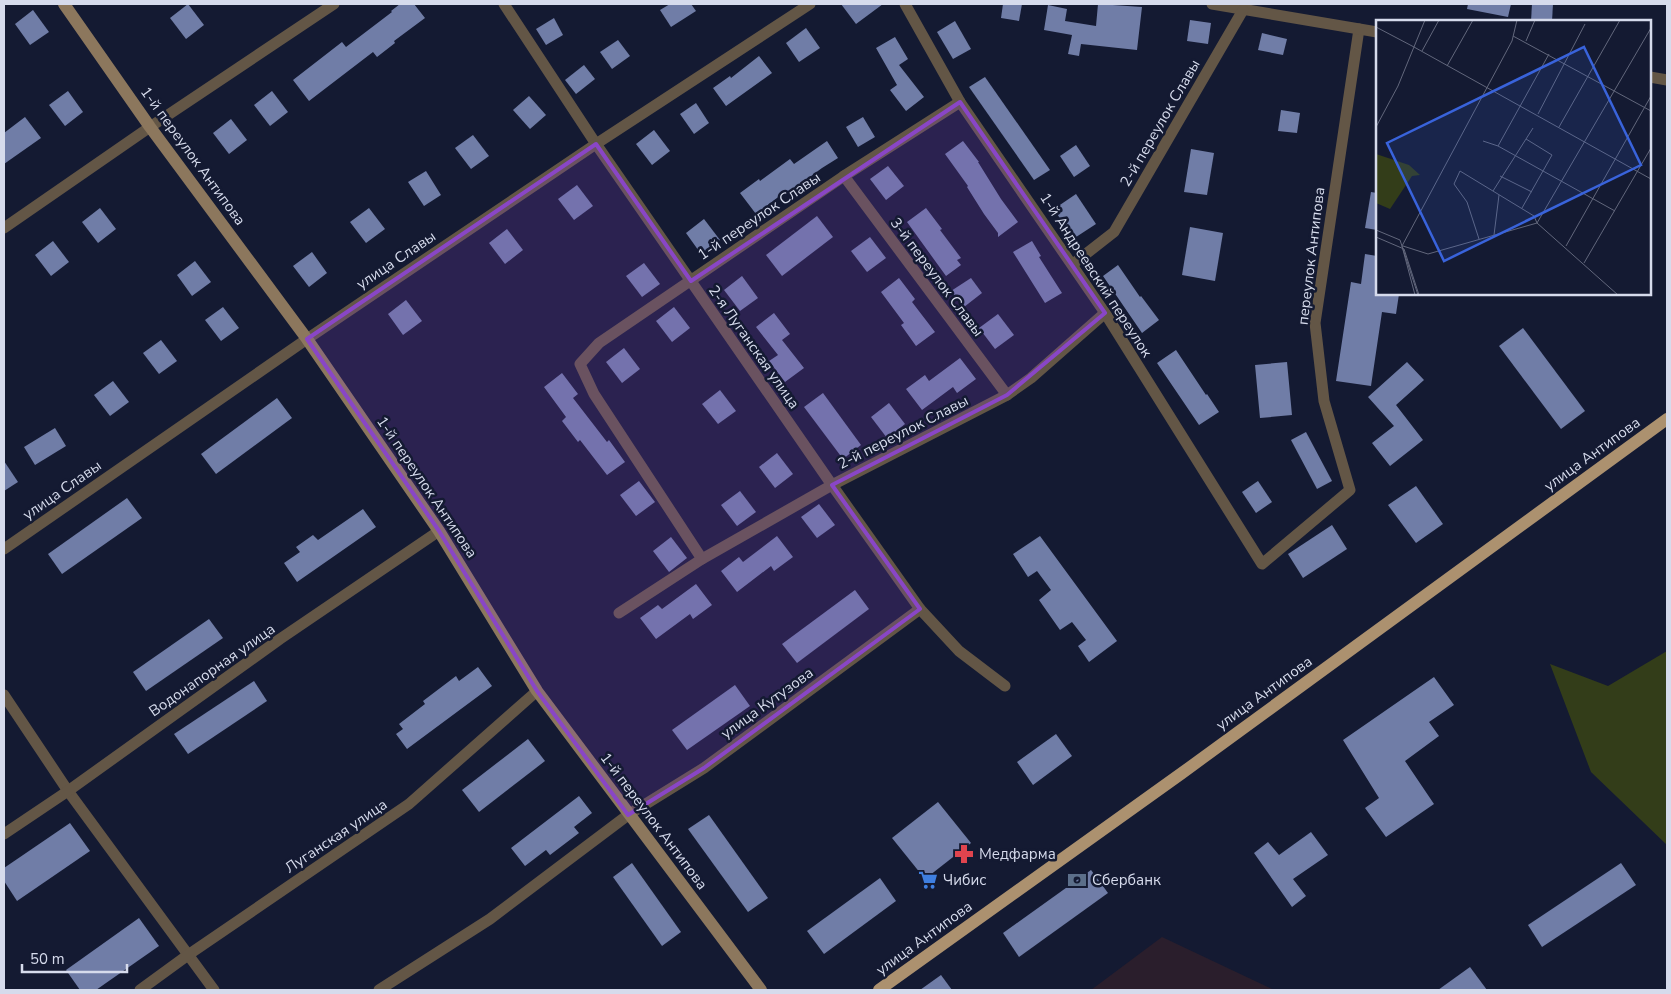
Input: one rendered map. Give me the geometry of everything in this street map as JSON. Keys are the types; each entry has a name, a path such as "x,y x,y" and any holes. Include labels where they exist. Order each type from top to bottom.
{"main road":[{"name":"1-й переулок Антипова","path":"64,4 150,127 307,339 439,531 537,691 761,990"},
{"name":"улица Антипова","path":"879,990 1190,767 1667,419"}],"street":[{"path":"4,228 150,127 334,4"},
{"name":"2-я Луганская улица","path":"504,4 596,144 690,281 920,609 959,652 1005,686"},
{"name":"улица Славы","path":"4,549 307,339 596,144 810,4"},
{"name":"1-й Андреевский переулок","path":"905,4 960,102 1073,264 1262,564"},
{"path":"1212,4 1376,32"},
{"name":"2-й переулок Славы","path":"1073,264 1114,232 1243,10"},
{"name":"переулок Антипова","path":"1262,564 1350,490 1324,401 1315,323 1359,29"},
{"path":"1651,77 1667,80"},
{"name":"1-й переулок Славы","path":"702,559 594,394 580,364 599,343 844,176 960,102"},
{"name":"3-й переулок Славы","path":"844,176 1007,395"},
{"name":"2-й переулок Славы","path":"619,613 702,559 832,485 1007,395 1030,378 1105,313"},
{"name":"Водонапорная улица","path":"4,834 439,531"},
{"name":"улица Кутузова","path":"379,990 490,919 628,814 704,768 920,609"},
{"name":"Луганская улица","path":"140,990 409,804 537,691"},
{"path":"4,695 68,791 214,990"}],"highlighted area":[{"path":"960,102 1105,313 1007,395 832,485 920,609 704,768 628,815 537,691 439,531 307,339 596,144 691,281"}],"shaded area":[{"path":"1162,937 1274,990 1091,990"}],"green space":[{"path":"1667,651 1667,845 1591,772 1550,664 1608,686"}],"building":[{"path":"188,4 204,25 186,39 170,18"},
{"path":"400,4 414,4 425,18 394,41 395,43 377,57 373,52 309,101 293,80 342,42 346,47"},
{"path":"670,4 691,4 696,11 671,27 660,10"},
{"path":"841,4 883,4 856,24"},
{"path":"1003,4 1022,4 1019,21 1001,18"},
{"path":"1098,4 1142,7 1137,50 1081,44 1079,56 1068,54 1072,35 1044,30 1048,5 1067,9 1065,21 1096,26"},
{"path":"1468,4 1511,4 1508,17 1467,9"},
{"path":"1532,4 1553,4 1552,20 1531,20"},
{"path":"33,10 49,32 30,45 15,24"},
{"path":"554,18 563,35 546,45 536,29"},
{"path":"1190,20 1211,23 1208,44 1187,41"},
{"path":"955,21 971,49 953,59 937,32"},
{"path":"806,28 820,48 799,62 786,43"},
{"path":"1262,33 1287,39 1283,55 1258,50"},
{"path":"895,37 908,59 899,65 924,97 906,111 890,90 897,85 876,48"},
{"path":"618,40 630,56 612,69 600,52"},
{"path":"759,56 772,73 726,106 713,88 730,76 731,78"},
{"path":"584,65 595,79 576,94 565,80"},
{"path":"985,77 1050,170 1034,180 969,87"},
{"path":"68,91 83,112 65,126 49,105"},
{"path":"272,91 288,112 270,126 254,105"},
{"path":"529,96 546,115 530,129 513,110"},
{"path":"696,103 709,123 694,134 680,114"},
{"path":"1281,110 1300,113 1297,133 1278,131"},
{"path":"25,117 41,138 4,164 4,133"},
{"path":"863,117 875,137 858,147 846,127"},
{"path":"231,119 247,140 229,154 213,133"},
{"path":"654,130 670,151 652,165 636,144"},
{"path":"473,135 489,156 471,169 455,148"},
{"path":"827,141 838,158 788,193 786,191 756,214 740,193 790,159 794,164"},
{"path":"963,141 1018,222 998,237 998,233 984,214 968,186 945,154"},
{"path":"1076,145 1090,166 1074,177 1060,156"},
{"path":"1191,149 1214,153 1207,195 1184,192"},
{"path":"888,166 904,186 886,200 870,179"},
{"path":"426,171 441,195 424,206 408,182"},
{"path":"577,185 593,206 574,220 558,199"},
{"path":"1371,192 1376,193 1376,230 1365,228"},
{"path":"1076,194 1096,224 1073,239 1054,209"},
{"path":"100,208 116,229 98,243 82,222"},
{"path":"369,208 385,229 366,243 350,222"},
{"path":"926,208 961,258 957,260 961,265 946,276 907,222"},
{"path":"817,216 833,237 782,276 766,255"},
{"path":"704,219 720,240 701,254 686,233"},
{"path":"1190,227 1223,233 1215,281 1182,275"},
{"path":"507,229 523,250 505,264 489,243"},
{"path":"870,237 886,258 867,272 851,251"},
{"path":"53,241 69,262 51,276 35,255"},
{"path":"1032,241 1041,256 1039,257 1062,293 1045,303 1013,252"},
{"path":"312,252 327,273 309,287 293,266"},
{"path":"1365,254 1376,256 1376,295 1399,295 1396,314 1382,312 1371,386 1336,381 1351,282 1361,284"},
{"path":"195,261 211,282 192,296 177,275"},
{"path":"644,263 660,284 642,297 626,276"},
{"path":"1118,265 1159,320 1142,333 1103,276"},
{"path":"742,276 758,298 740,311 724,290"},
{"path":"899,278 915,299 912,302 935,332 916,346 901,325 904,323 881,292"},
{"path":"971,278 982,293 964,307 951,291"},
{"path":"406,300 422,321 403,335 388,314"},
{"path":"223,307 239,328 221,341 205,320"},
{"path":"674,307 690,328 672,342 656,321"},
{"path":"774,313 790,334 782,340 804,368 785,382 769,361 778,355 756,327"},
{"path":"998,314 1014,335 995,349 979,328"},
{"path":"1523,328 1585,411 1561,429 1499,346"},
{"path":"161,340 177,361 159,374 143,353"},
{"path":"624,348 640,369 622,383 606,362"},
{"path":"1176,350 1219,412 1199,425 1157,363"},
{"path":"960,358 976,379 957,393 953,387 922,410 906,389 925,375 929,381"},
{"path":"1287,362 1292,415 1260,418 1255,365"},
{"path":"1407,362 1424,380 1396,405 1423,440 1390,466 1372,443 1394,426 1368,397"},
{"path":"562,373 578,394 573,398 625,462 607,475 580,440 578,442 562,421 566,417 544,387"},
{"path":"113,381 129,402 110,416 94,395"},
{"path":"720,390 736,411 718,424 702,404"},
{"path":"823,393 861,445 843,459 804,407"},
{"path":"277,398 292,418 216,474 201,454"},
{"path":"889,403 905,424 887,438 871,417"},
{"path":"55,428 66,446 35,465 24,447"},
{"path":"1306,432 1332,481 1317,489 1291,440"},
{"path":"777,453 793,474 775,488 759,467"},
{"path":"4,461 18,482 4,491"},
{"path":"639,481 655,502 636,516 620,495"},
{"path":"1258,481 1272,502 1256,513 1242,492"},
{"path":"1416,486 1443,524 1416,543 1388,505"},
{"path":"740,491 756,512 737,526 721,505"},
{"path":"127,498 142,518 62,574 48,554"},
{"path":"819,504 835,525 817,538 801,517"},
{"path":"363,509 376,527 297,582 284,563 300,552 296,547 313,535 318,540"},
{"path":"1332,525 1347,549 1303,578 1288,554"},
{"path":"777,536 793,557 774,571 771,566 737,592 721,571 739,557 743,562"},
{"path":"1040,536 1117,641 1089,662 1078,646 1086,640 1072,622 1060,630 1039,600 1051,590 1037,571 1028,577 1013,554"},
{"path":"671,537 687,558 669,572 653,551"},
{"path":"696,584 712,605 693,619 690,614 656,639 640,618 658,605 662,609"},
{"path":"855,590 869,609 797,663 782,644"},
{"path":"209,619 223,638 146,691 133,672"},
{"path":"478,667 492,686 407,749 396,734 403,729 399,724 425,704 423,701 456,676 459,681"},
{"path":"1434,677 1454,705 1429,722 1439,736 1405,761 1434,804 1386,837 1365,808 1379,798 1343,740"},
{"path":"254,681 267,701 188,754 174,734"},
{"path":"735,685 750,706 687,750 672,730"},
{"path":"1056,734 1072,756 1033,785 1017,762"},
{"path":"528,739 545,761 479,812 462,790"},
{"path":"579,796 592,813 574,827 579,833 550,855 546,850 525,866 511,848"},
{"path":"938,802 971,843 925,879 892,838"},
{"path":"709,815 768,898 748,912 688,829"},
{"path":"70,823 90,851 17,901 4,881 4,868"},
{"path":"1311,832 1328,855 1293,879 1306,896 1292,907 1254,853 1268,842 1279,855"},
{"path":"632,863 681,932 662,946 613,877"},
{"path":"1621,863 1636,885 1542,947 1528,925"},
{"path":"1091,870 1108,893 1019,957 1003,933"},
{"path":"880,878 896,901 824,954 807,931"},
{"path":"139,918 159,946 96,990 80,990 66,970"},
{"path":"1470,967 1487,990 1438,990"},
{"path":"941,975 952,990 920,990"}],"place":[{"name":"Медфарма","path":"964,854"},
{"name":"Чибис","path":"928,880"},
{"name":"Сбербанк","path":"1077,880"}]}
